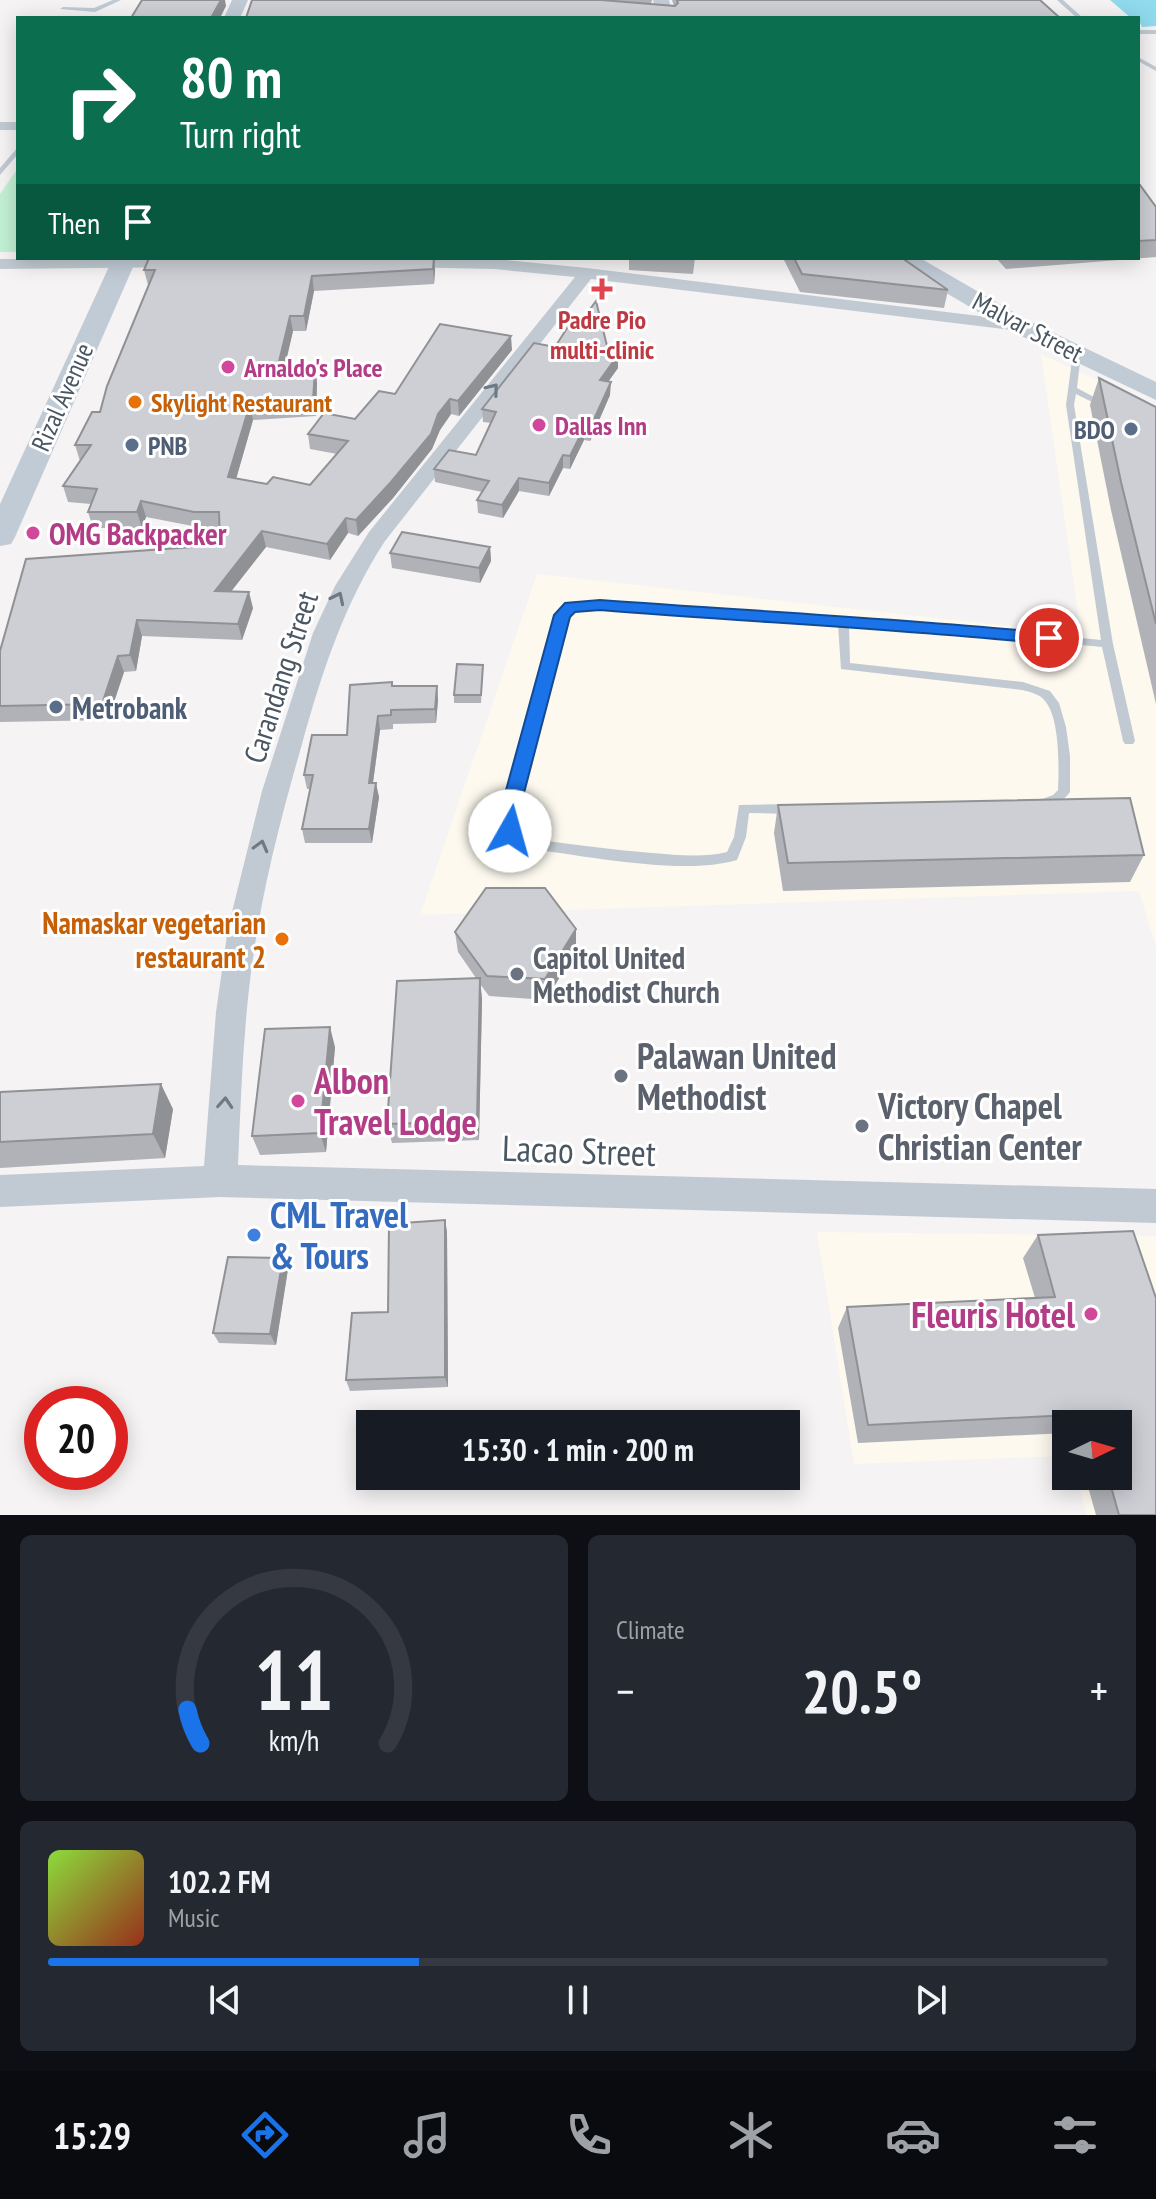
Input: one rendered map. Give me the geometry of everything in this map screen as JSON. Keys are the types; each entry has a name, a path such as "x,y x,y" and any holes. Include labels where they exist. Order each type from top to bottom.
{"main road":[{"name":"Malvar Street","path":"906,260 1020,326 1156,392"},
{"name":"Rizal Avenue","path":"0,537 124,261"}],"street":[{"path":"239,0 256,1"},
{"path":"385,262 494,264 587,273 1020,326"},
{"path":"0,264 200,263"},
{"name":"Carandang Street","path":"220,1181 230,1030 238,958 253,877 301,703 328,619 350,575 377,537 587,273"},
{"name":"Lacao Street","path":"0,1191 220,1181 1156,1206"}],"lane":[{"path":"63,9 95,10 118,0"},
{"path":"1060,0 1078,16"},
{"path":"0,173 16,152"},
{"path":"1077,353 1070,405 1107,644 1129,741"},
{"path":"1072,389 1114,410"},
{"path":"799,809 743,808 735,850 732,856 720,861 648,857 531,844 518,839 510,831 510,812 562,615 570,606 600,605 904,624 1107,644"},
{"path":"843,622 845,666 1023,686 1047,696 1055,707 1058,721 1065,765 1064,792 1049,802 1026,806"}],"shaded area":[{"path":"1041,354 1156,408 1156,947 1139,891 420,915 537,574 1081,634"},
{"path":"817,1232 1156,1236 1156,1515 1087,1515 1080,1490 1132,1490 1132,1410 1052,1410 1052,1457 854,1464"}],"green space":[{"path":"16,171 16,252 0,252 0,194"}],"water":[{"path":"1110,0 1156,0 1156,26 1142,27 1140,16 1129,16"}],"building":[{"path":"142,0 221,0 212,16 132,16"},
{"path":"252,0 601,0 675,6 677,0 1040,0 1058,16 247,16"},
{"path":"1140,185 1156,207 1156,240 1140,241"},
{"path":"148,260 434,260 433,269 312,276 304,316 290,316 277,370 315,368 313,401 250,404 228,477 267,484 273,477 310,485 348,441 308,434 324,413 355,419 379,391 395,394 440,324 511,336 458,401 450,399 438,414 431,434 391,482 356,520 346,518 327,544 262,531 215,591 249,592 238,624 137,620 130,655 118,656 102,704 0,706 0,651 26,559 220,545 219,512 194,512 141,501 137,512 88,512 97,489 63,486 91,445 75,445 92,412 100,412 107,386 155,270 144,270"},
{"path":"795,260 905,260 948,290 802,274"},
{"path":"596,301 609,354 618,355 600,380 611,382 590,428 584,428 570,456 563,455 549,483 519,478 502,505 477,500 489,481 434,469 449,450 476,455 496,412 482,409 534,343 555,347 571,322 574,331"},
{"path":"1099,378 1156,407 1156,624 1121,482"},
{"path":"402,532 490,547 479,568 390,553"},
{"path":"457,664 483,665 481,695 454,695"},
{"path":"392,682 392,686 437,686 435,709 391,710 391,715 378,716 369,783 376,783 369,829 302,829 313,775 304,775 312,735 347,735 350,685"},
{"path":"1130,798 1144,855 788,863 778,805"},
{"name":"Capitol United Methodist Church","path":"486,888 545,888 576,929 545,979 487,976 455,932"},
{"path":"480,978 477,1121 387,1124 397,981"},
{"name":"Albon Travel Lodge","path":"330,1027 320,1133 252,1136 265,1029"},
{"path":"161,1084 153,1134 0,1142 0,1092"},
{"path":"445,1220 445,1377 346,1380 352,1313 388,1312 389,1224"},
{"path":"1133,1231 1156,1298 1156,1515 1119,1515 1112,1490 1132,1490 1132,1410 1052,1410 1052,1416 868,1425 847,1307 1055,1297 1038,1235"},
{"path":"228,1257 283,1258 270,1334 213,1333"}],"place":[{"name":"Padre Pio multi-clinic","path":"602,289"},
{"name":"Arnaldo's Place","path":"228,367"},
{"name":"Skylight Restaurant","path":"135,402"},
{"name":"Dallas Inn","path":"539,425"},
{"name":"BDO","path":"1131,429"},
{"name":"PNB","path":"132,445"},
{"name":"OMG Backpacker","path":"33,533"},
{"name":"Metrobank","path":"56,707"},
{"name":"Namaskar vegetarian restaurant 2","path":"282,939"},
{"name":"Capitol United Methodist Church","path":"517,974"},
{"name":"Palawan United Methodist","path":"621,1076"},
{"name":"Albon Travel Lodge","path":"298,1101"},
{"name":"Victory Chapel Christian Center","path":"862,1126"},
{"name":"CML Travel & Tours","path":"254,1235"},
{"name":"Fleuris Hotel","path":"1091,1314"}],"route":[{"path":"510,831 510,812 544,680 562,615 570,606 584,604 791,620 904,624 1049,638"}]}
